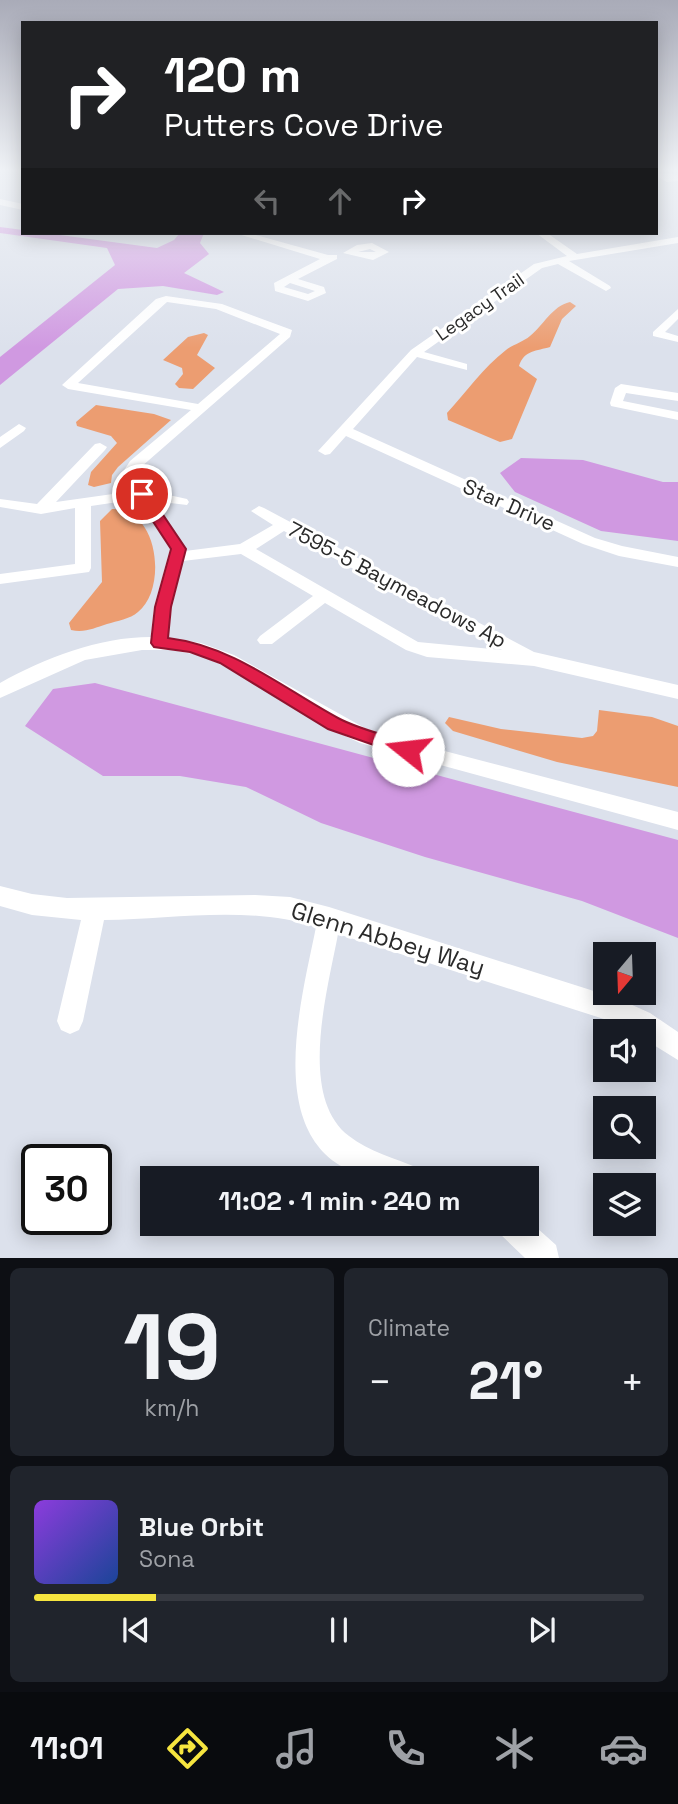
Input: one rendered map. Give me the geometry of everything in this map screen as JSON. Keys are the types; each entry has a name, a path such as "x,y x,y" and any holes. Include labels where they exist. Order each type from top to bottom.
{"street":[{"path":"252,235 326,258"},
{"path":"544,235 575,257"},
{"name":"Legacy Trail","path":"325,452 415,353 538,266 678,240"},
{"path":"289,279 326,258 348,253"},
{"path":"559,260 606,288"},
{"path":"182,502 142,494 129,487 130,471 286,335 286,330 218,306 166,299 160,301 68,385 201,408"},
{"path":"678,312 657,334 678,339"},
{"path":"415,353 463,367"},
{"path":"678,397 621,388 616,403 678,416"},
{"path":"0,444 19,428"},
{"name":"Star Drive","path":"345,430 589,541 619,551 678,562"},
{"path":"41,509 100,447"},
{"path":"0,503 41,509 142,494"},
{"path":"142,494 178,549 163,607 159,643"},
{"path":"2,582 83,568 83,503"},
{"name":"7595-5 Baymeadows Ap","path":"259,511 534,660"},
{"path":"177,557 214,550 244,549 285,524"},
{"path":"244,549 404,642 427,651 534,660 677,692"},
{"path":"266,640 325,596"},
{"path":"0,691 52,666 88,654 159,643 191,647 226,659 319,716 381,743 678,821"},
{"name":"Glenn Abbey Way","path":"0,896 45,906 95,908 267,905 329,918 610,1008 641,1023 678,1047"},
{"path":"70,1021 95,908"},
{"path":"329,918 305,1068 308,1096 316,1120 333,1141 356,1158 377,1166"},
{"path":"523,1236 545,1256"}],"shaded area":[{"path":"0,231 21,231 21,235 60,235 157,248 178,235 203,235 200,243 209,254 184,273 224,292 217,295 163,286 118,289 0,385 0,357 115,265 107,248 0,233"},
{"path":"570,302 576,306 562,319 550,347 528,354 521,361 519,366 537,379 512,439 500,442 448,420 447,413 490,364 506,350 535,332 558,308"},
{"path":"204,333 208,335 197,355 215,368 193,389 179,388 175,384 183,374 182,368 163,360 188,337"},
{"path":"96,405 154,414 171,420 118,467 112,475 111,483 94,487 88,485 91,472 117,443 111,436 77,426 76,422"},
{"path":"521,458 583,460 663,482 678,482 678,541 601,531 515,492 500,473"},
{"path":"112,509 128,512 140,522 149,535 154,552 153,586 147,601 131,616 89,630 71,630 69,623 102,582 100,521"},
{"path":"95,683 678,840 678,938 582,901 425,857 321,823 246,787 180,776 103,776 25,726 53,689"},
{"path":"599,710 652,717 678,726 678,787 557,762 453,731 445,723 449,717 501,729 582,738 593,736 597,731"}],"route":[{"path":"142,494 178,549 163,607 159,643 191,647 226,659 334,724 381,743 408,750"}]}
